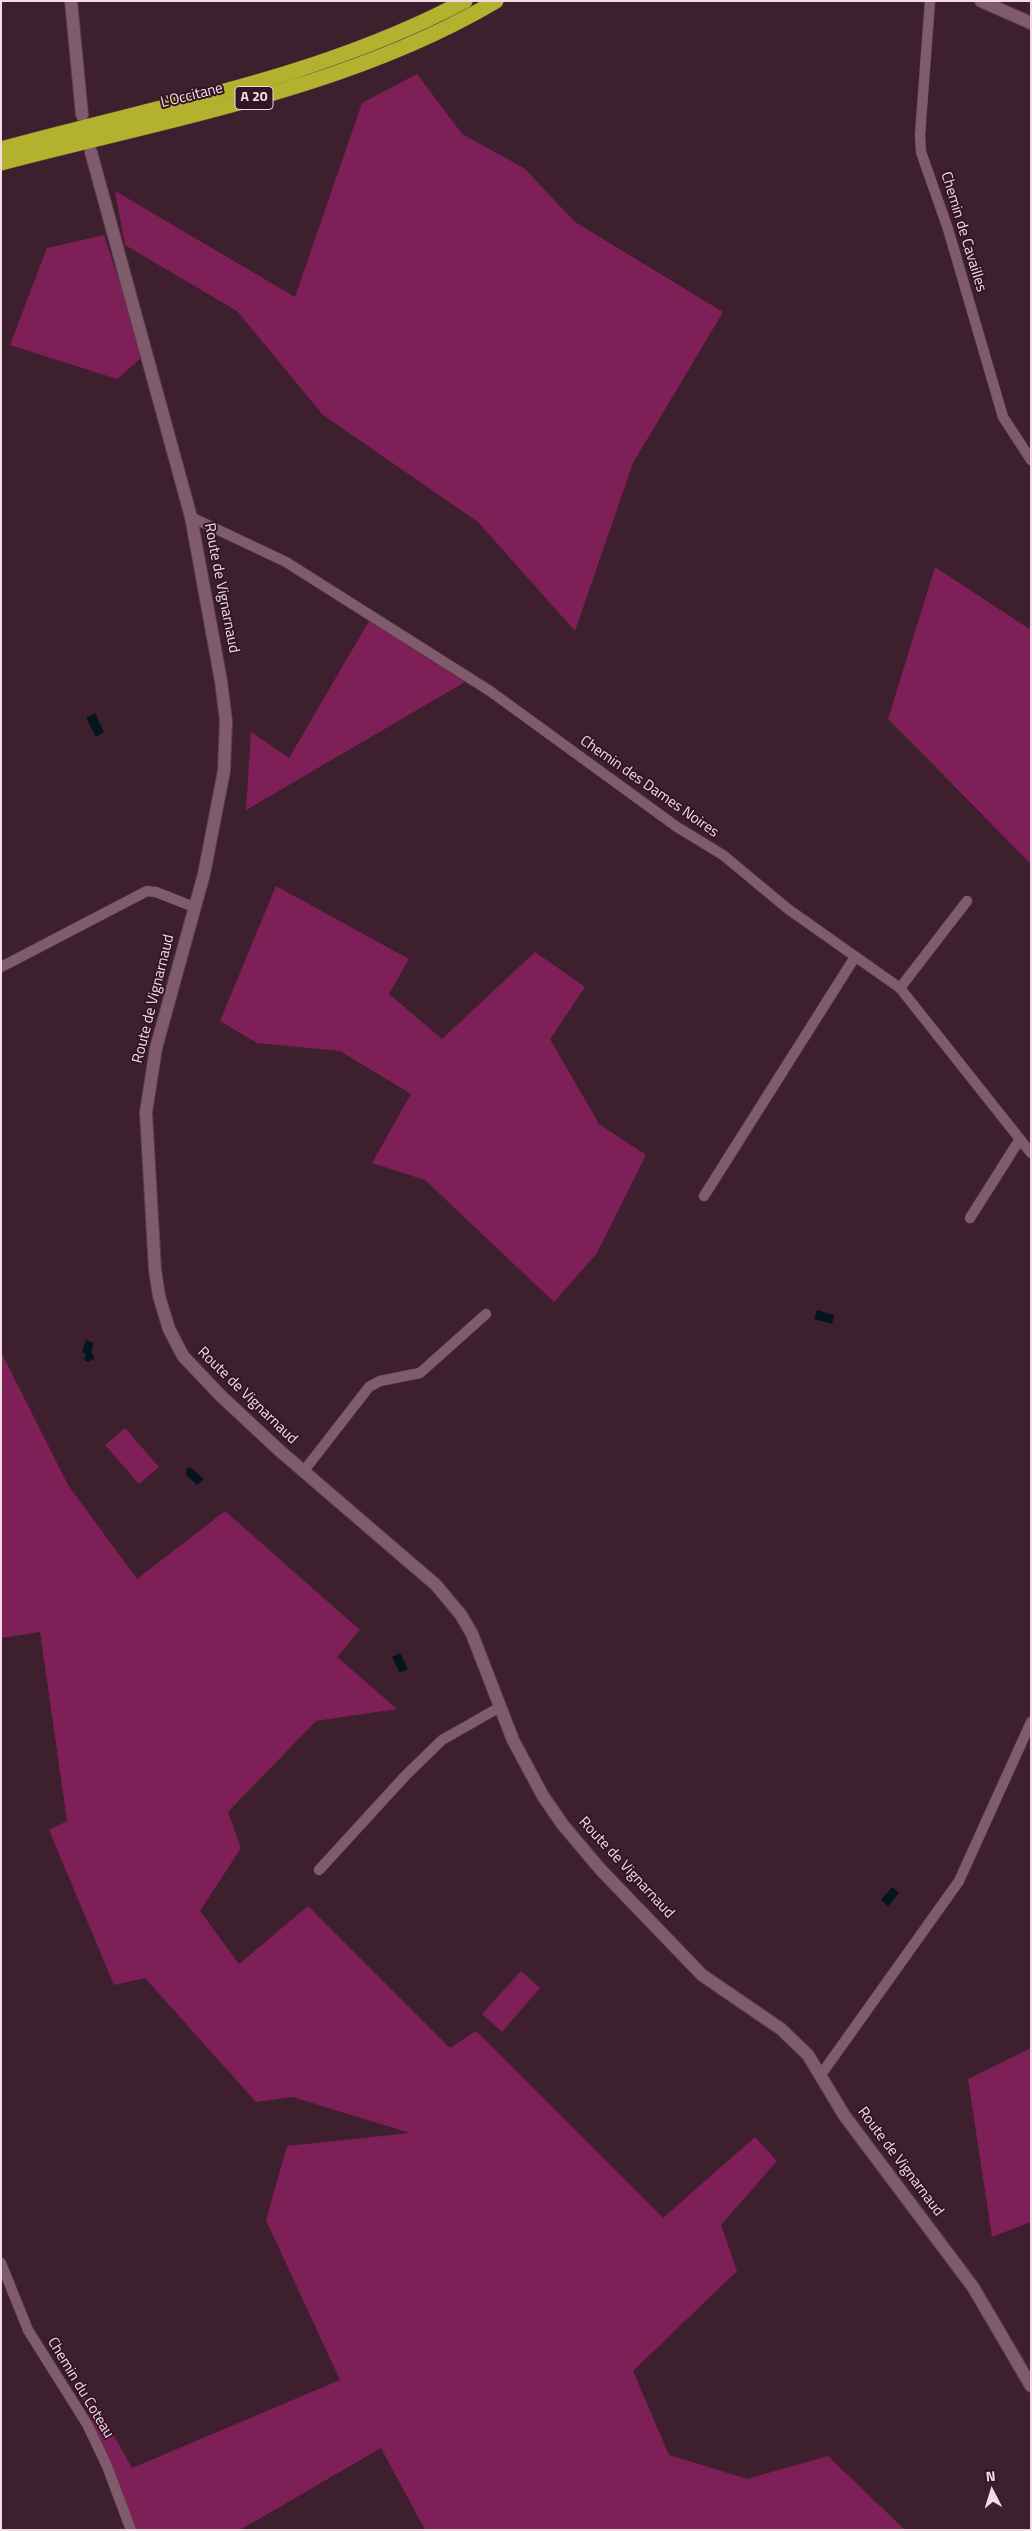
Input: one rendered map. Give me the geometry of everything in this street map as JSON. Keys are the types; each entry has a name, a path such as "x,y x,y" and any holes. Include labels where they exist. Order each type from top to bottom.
{"highway":[{"name":"L'Occitane","path":"1,149 312,67 381,42 465,1"},
{"name":"L'Occitane","path":"1,163 319,79 387,54 440,30 496,1"}],"street":[{"path":"71,1 82,115"},
{"name":"Chemin de Cavailles","path":"930,1 920,135 922,152 948,229 1003,417 1031,460"},
{"path":"981,1 1031,22"},
{"name":"Route de Vignarnaud","path":"91,152 191,517 222,680 226,721 224,771 204,874 156,1048 146,1112 159,1296 168,1330 183,1356 221,1396 303,1472 369,1525 436,1585 461,1615 472,1634 512,1740 543,1796 582,1848 702,1975 791,2037 808,2055 844,2115 973,2287 1031,2386"},
{"name":"Chemin des Dames Noires","path":"191,517 286,562 490,691 677,827 723,855 788,909 900,988 1031,1153"},
{"path":"1,967 147,891 156,892 194,908"},
{"path":"900,988 967,901"},
{"path":"704,1196 855,957"},
{"path":"970,1218 1020,1139"},
{"path":"303,1472 369,1387 376,1382 420,1373 486,1314"},
{"path":"318,1870 406,1775 442,1740 500,1707"},
{"path":"820,2076 958,1881 1031,1722"},
{"name":"Chemin du Coteau","path":"1,2263 28,2330 87,2424 107,2466 131,2530"}],"shaded area":[{"path":"417,74 462,134 524,168 575,222 723,312 633,463 575,631 478,522 323,415 237,311 125,245 115,191 295,297 362,103"},
{"path":"104,235 138,338 140,359 117,379 10,345 47,248"},
{"path":"935,567 1031,630 1031,864 888,719"},
{"path":"369,621 465,682 246,810 251,732 289,758"},
{"path":"276,886 409,959 389,994 442,1039 535,952 585,987 550,1039 599,1124 646,1155 597,1253 554,1302 425,1180 372,1163 411,1094 340,1051 257,1043 220,1021"},
{"path":"1,1352 68,1485 137,1579 225,1511 360,1630 337,1657 397,1709 316,1721 228,1812 241,1848 200,1911 239,1964 308,1906 450,2048 476,2031 663,2218 755,2137 777,2161 721,2225 737,2271 633,2371 669,2455 747,2479 828,2456 905,2530 425,2530 381,2448 240,2530 135,2530 80,2391 104,2418 132,2468 340,2380 266,2220 287,2146 410,2133 293,2097 256,2102 145,1978 114,1985 49,1830 67,1821 40,1632 1,1638"},
{"path":"125,1428 159,1467 139,1484 105,1445"},
{"path":"521,1971 540,1988 502,2032 482,2014"},
{"path":"1031,2048 1031,2222 992,2237 968,2079"}],"water":[{"path":"95,713 104,732 96,737 86,718"},
{"path":"817,1310 834,1315 832,1324 814,1319"},
{"path":"86,1340 94,1343 91,1352 95,1358 88,1362 84,1360 86,1354 82,1352"},
{"path":"190,1467 204,1479 197,1485 186,1475 187,1468"},
{"path":"400,1653 408,1669 400,1673 392,1657"},
{"path":"892,1887 899,1893 888,1906 881,1900"}]}
